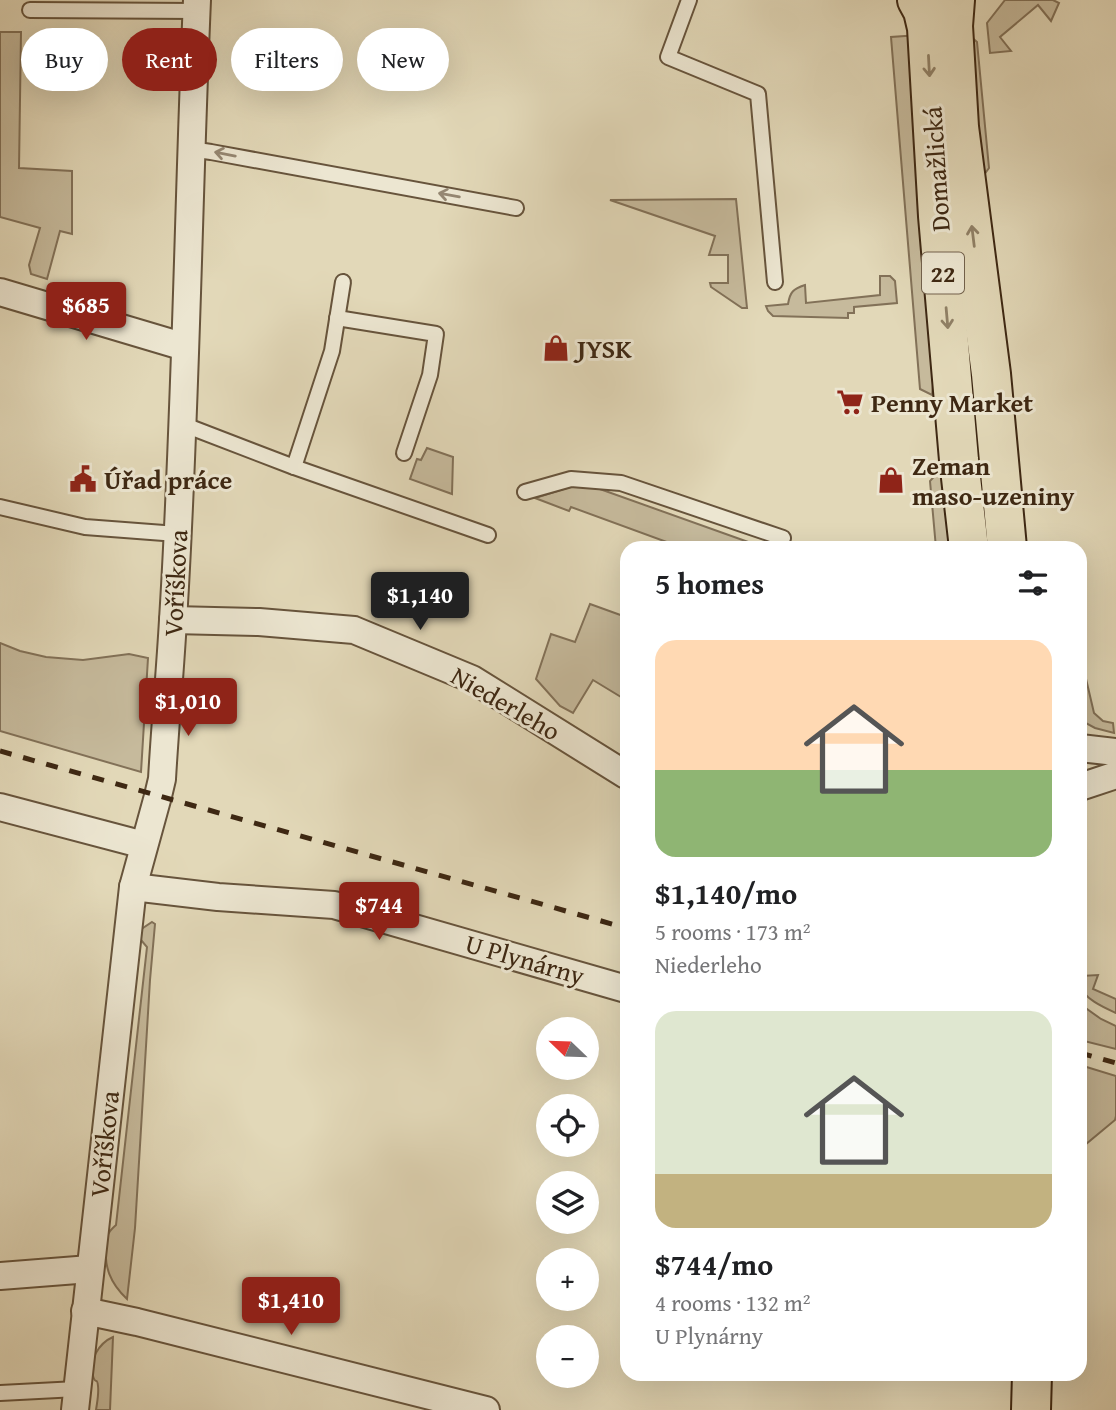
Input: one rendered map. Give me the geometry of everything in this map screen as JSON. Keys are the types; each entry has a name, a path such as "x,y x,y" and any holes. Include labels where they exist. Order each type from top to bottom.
{"main road":[{"name":"Domažlická","path":"917,0 927,28 938,216 968,541"},
{"name":"Domažlická","path":"955,0 953,26 959,127 991,374 1006,541"},
{"path":"1031,1410 1032,1381"},
{"path":"1053,1381 1053,1410"}],"street":[{"name":"Voříškova","path":"76,1400 133,887 162,779 182,425 197,5"},
{"path":"0,292 185,347"},
{"name":"Niederleho","path":"173,620 259,622 354,630 472,679 620,771"},
{"path":"1087,749 1116,752"},
{"path":"1087,785 1116,775"},
{"path":"0,807 144,845"},
{"name":"U Plynárny","path":"133,887 218,897 334,905 620,987"},
{"path":"0,1276 90,1269"},
{"path":"85,1311 483,1410"}],"lane":[{"path":"689,0 668,57 758,94 775,282"},
{"path":"30,10 81,5 197,5"},
{"path":"190,149 516,208"},
{"path":"293,467 332,351 344,282"},
{"path":"337,318 436,334 425,396 404,453"},
{"path":"182,425 488,535"},
{"path":"525,492 571,479 621,483 783,538"},
{"path":"0,507 85,527 177,534"},
{"path":"0,1393 76,1400"}],"shaded area":[{"path":"1005,0 1053,0 1059,3 1051,21 1038,5 1000,37 1011,51 990,53 987,23"},
{"path":"0,32 21,32 19,168 72,171 72,234 60,231 47,279 31,274 29,265 40,228 0,217"},
{"path":"919,35 938,333 932,395 920,389 891,37"},
{"path":"969,35 977,42 989,168 983,176"},
{"path":"736,199 747,308 742,308 711,287 710,283 728,283 728,255 709,255 715,236 610,200"},
{"path":"880,276 890,276 895,281 897,303 854,307 854,313 848,313 848,318 773,316 766,306 788,304 793,292 805,285 806,303 880,295"},
{"path":"427,448 453,457 452,494 410,479 417,459 421,460"},
{"path":"939,471 955,507 960,541 935,541 930,481"},
{"path":"583,483 745,541 664,541 571,507 569,511 535,498"},
{"path":"590,604 620,615 620,696 593,680 573,713 560,706 536,679 551,634 575,642"},
{"path":"0,643 46,657 83,660 129,654 148,658 141,772 0,731"},
{"path":"1087,683 1094,713 1103,721 1113,723 1114,733 1087,724"},
{"path":"152,922 155,924 135,1228 127,1299 109,1274 106,1244 108,1234 116,1225 147,947 141,940 140,930"},
{"path":"1098,975 1093,989 1116,999 1116,1013 1087,996 1087,976"},
{"path":"1087,1009 1116,1026 1116,1049 1087,1042"},
{"path":"1087,1067 1116,1076 1115,1120 1087,1143"},
{"path":"113,1337 110,1410 96,1410 98,1386 93,1376 93,1359 99,1348"}],"railway":[{"path":"0,751 620,926"},
{"path":"1087,1055 1116,1063"}],"place":[{"name":"JYSK","path":"556,348"},
{"name":"Penny Market","path":"850,402"},
{"name":"Úřad práce","path":"83,479"},
{"name":"Zeman maso-uzeniny","path":"891,480"}]}
